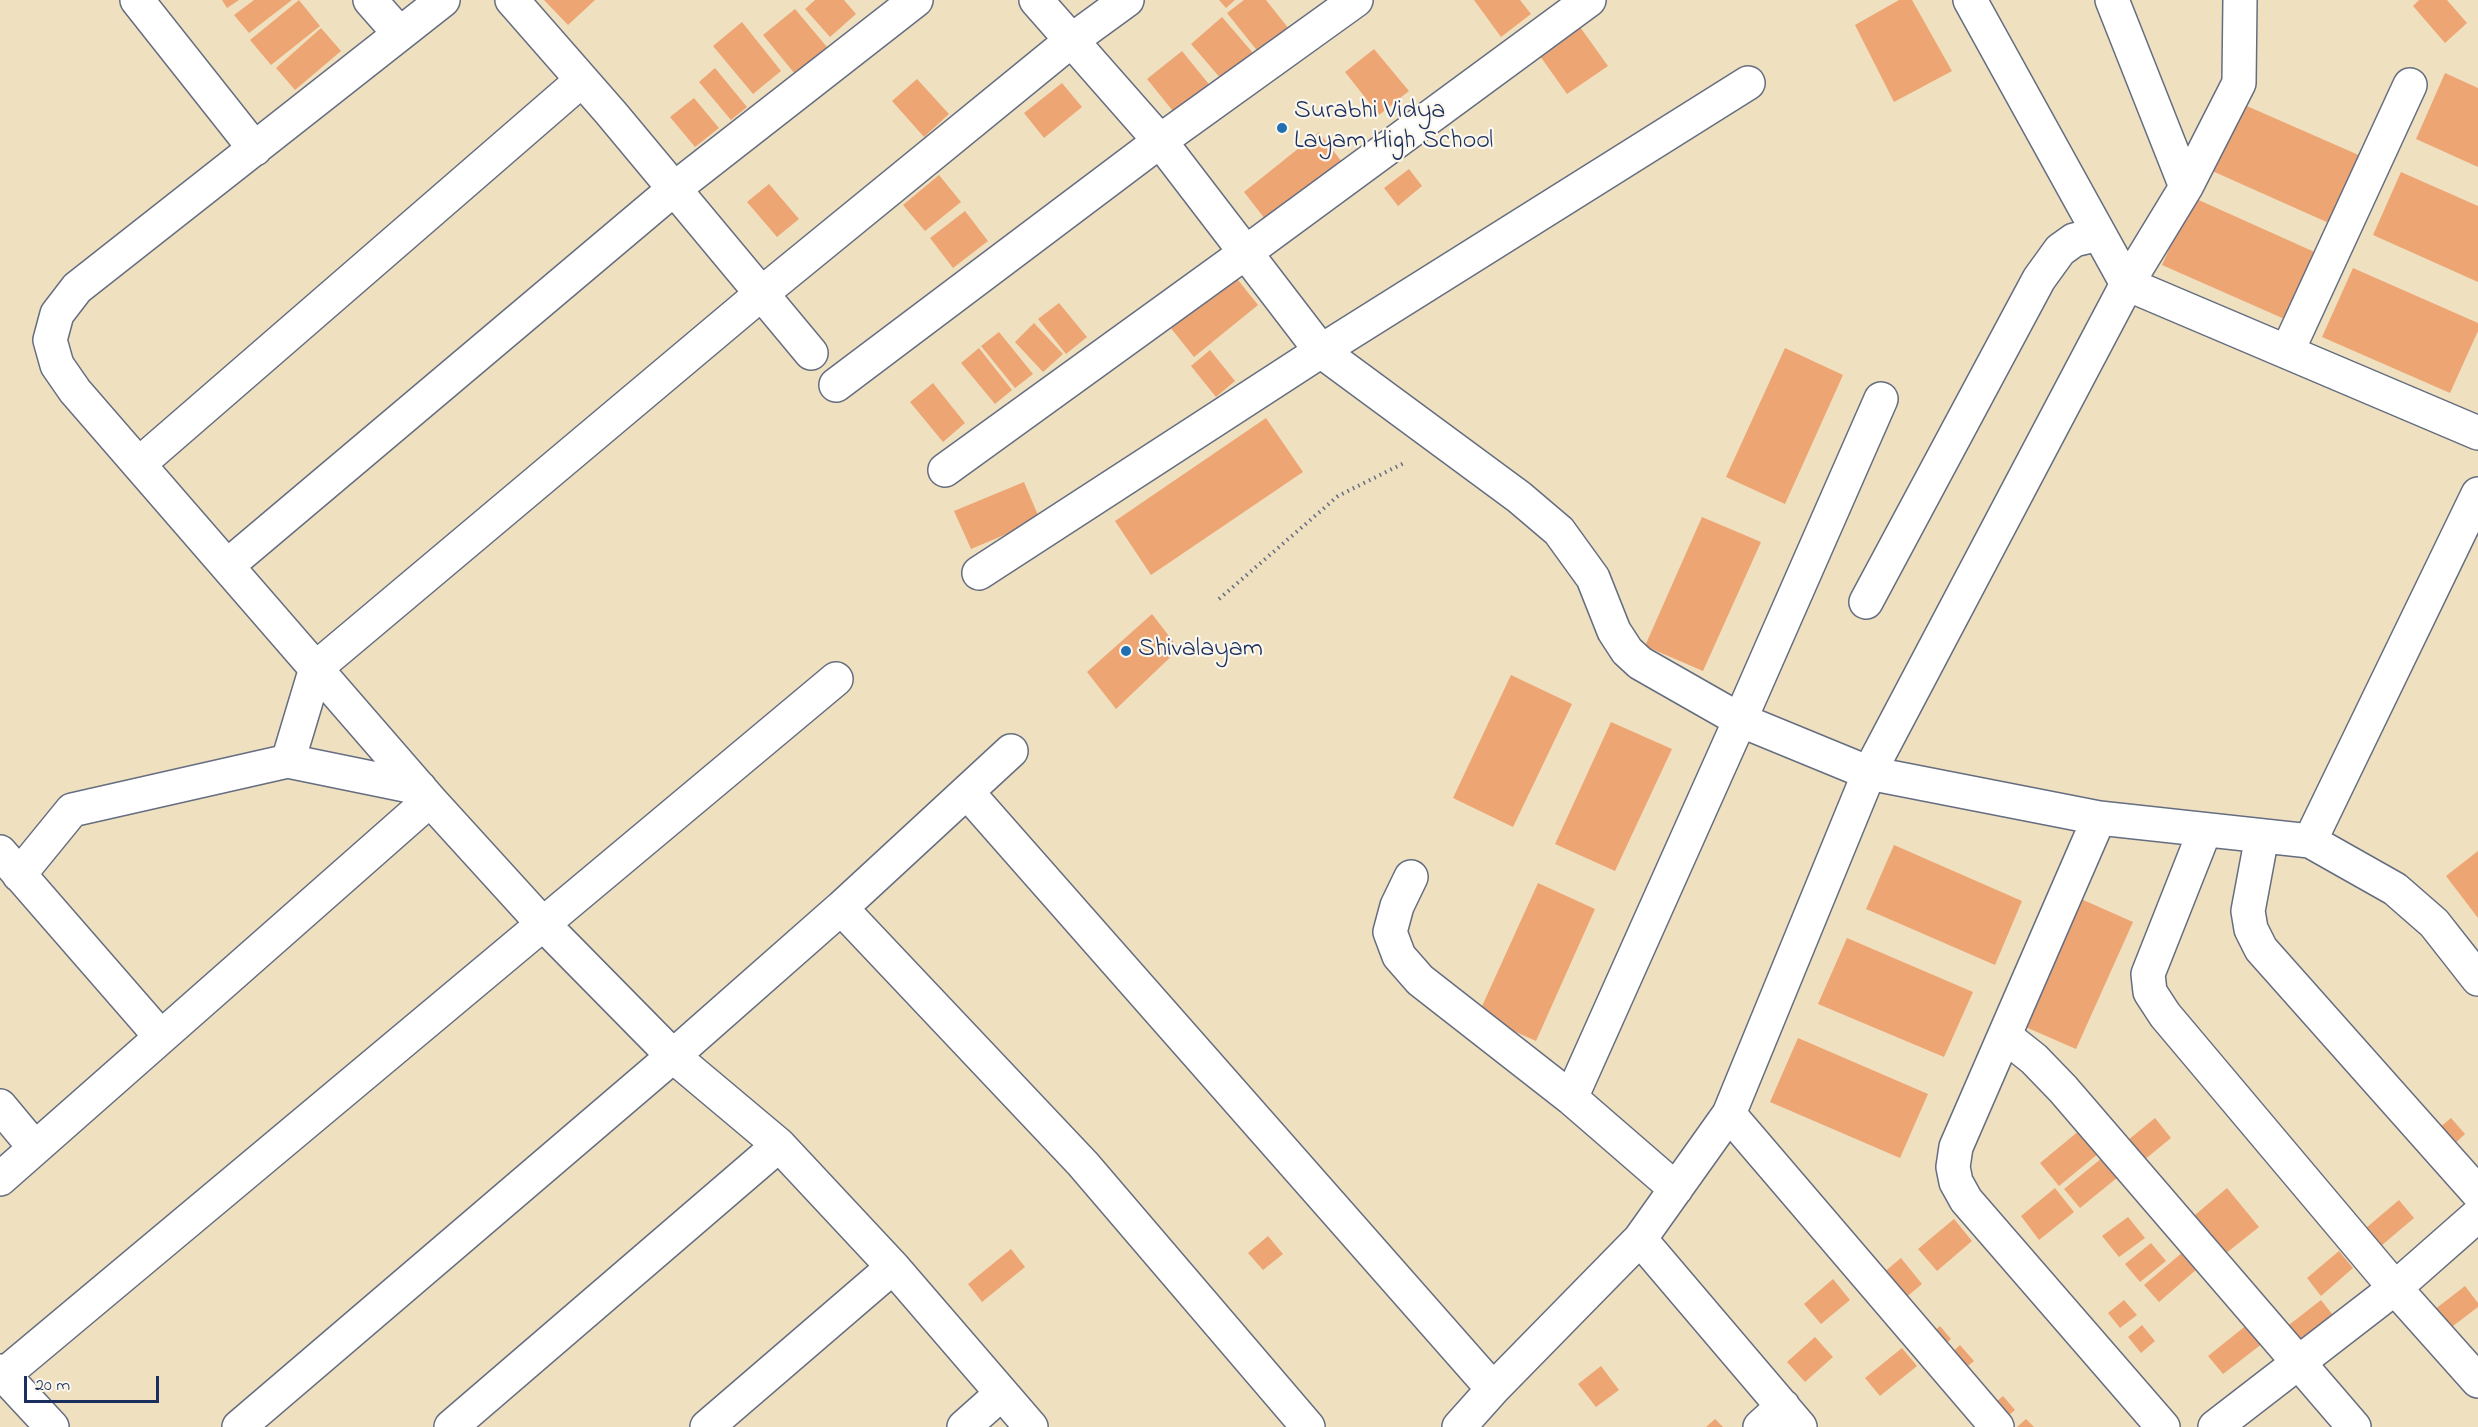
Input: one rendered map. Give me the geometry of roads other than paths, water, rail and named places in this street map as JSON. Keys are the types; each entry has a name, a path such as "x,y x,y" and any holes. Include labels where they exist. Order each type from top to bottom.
{"street":[{"path":"137,0 255,150"},
{"path":"370,0 399,33"},
{"path":"442,0 255,150 77,288 57,314 50,340 57,365 75,391 425,794 542,923 674,1056 779,1145 893,1267 1031,1427"},
{"path":"512,0 811,353"},
{"path":"227,566 674,189 916,0"},
{"path":"1036,0 1160,141 1321,351 1519,497 1559,531 1593,578 1614,631 1627,651 1659,676 1740,720 1869,773 2099,819 2310,841 2395,889 2434,923 2478,979"},
{"path":"288,761 316,668 761,294 1072,40 1127,0"},
{"path":"836,385 1160,141 1356,0"},
{"path":"945,470 1245,253 1588,0"},
{"path":"1970,0 2127,284 2478,433"},
{"path":"2112,0 2186,187"},
{"path":"1459,1427 1492,1389 1640,1239 1729,1114 1869,773 2127,284 2186,187 2239,83 2240,0"},
{"path":"139,464 582,80"},
{"path":"979,573 1321,351 1748,83"},
{"path":"2287,352 2410,85"},
{"path":"1866,602 2039,279 2060,250 2074,240 2099,234"},
{"path":"1571,1098 1881,399"},
{"path":"2310,841 2478,494"},
{"path":"52,1427 1,1375 836,679"},
{"path":"239,1427 674,1056 841,908 1011,751"},
{"path":"161,1038 10,863 72,810 288,761 425,794"},
{"path":"967,792 1492,1389"},
{"path":"0,1179 161,1038 425,794"},
{"path":"2099,819 1956,1147 1953,1167 1956,1182 1966,1200 2163,1427"},
{"path":"2205,830 2148,974 2150,992 2165,1015 2395,1288 2478,1381"},
{"path":"2262,836 2248,911 2251,929 2261,949 2478,1193"},
{"path":"1411,877 1396,906 1390,932 1400,956 1420,980 1571,1098 1676,1189"},
{"path":"841,908 1083,1164 1308,1427"},
{"path":"2004,1036 2034,1059 2063,1089 2354,1427"},
{"path":"0,1106 35,1148"},
{"path":"1729,1114 1997,1427"},
{"path":"451,1427 779,1145"},
{"path":"2216,1427 2296,1362 2395,1288 2478,1215"},
{"path":"1640,1239 1781,1420"},
{"path":"707,1427 893,1267"},
{"path":"964,1427 1001,1394"}],"place":[{"name":"Surabhi Vidya Layam High School","path":"1282,128"},
{"name":"Shivalayam","path":"1126,651"}]}
